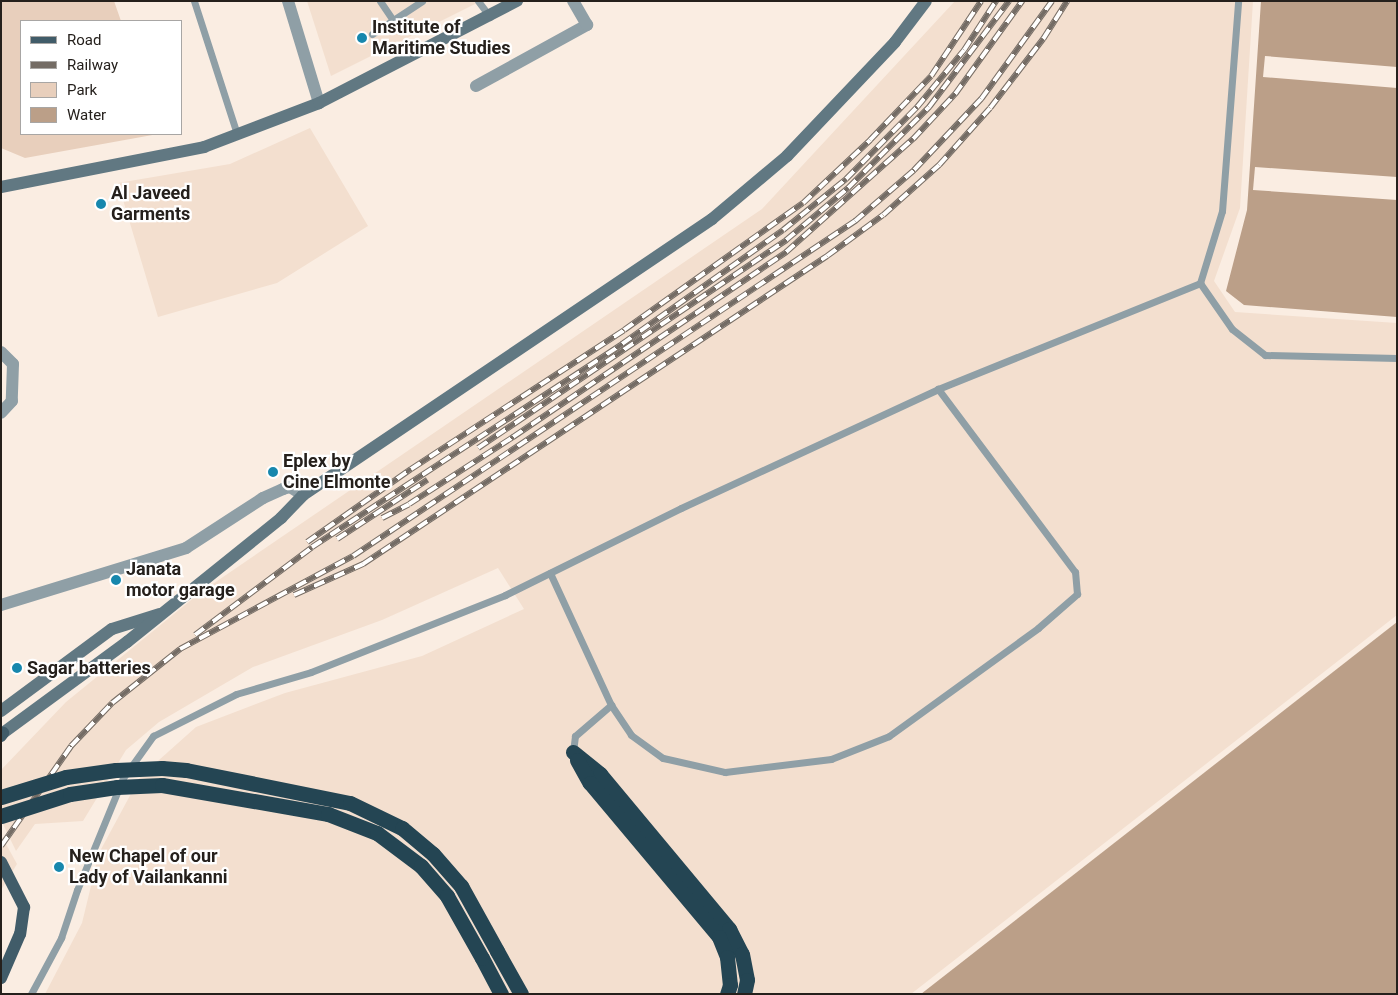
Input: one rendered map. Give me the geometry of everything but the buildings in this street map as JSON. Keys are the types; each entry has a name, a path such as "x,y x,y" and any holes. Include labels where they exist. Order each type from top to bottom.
{"highway":[{"path":"572,752 590,783 719,937 727,957 730,985 727,994"},
{"path":"572,752 600,774 729,929 742,954 747,980 744,994"},
{"path":"1,797 66,777 116,770 162,768 196,772 350,803 402,828 433,854 461,886 521,994"},
{"path":"1,816 70,794 155,786 184,787 328,814 377,834 421,866 447,896 501,994"}],"main road":[{"path":"1,187 152,159 204,147 319,103 490,17 517,1"},
{"path":"2,734 162,614 281,518 303,495 712,219 787,156 895,42 926,1"},
{"path":"1,710 112,628 141,618 162,614"},
{"path":"1,862 16,886 24,907 24,920 1,978"}],"street":[{"path":"288,1 319,103"},
{"path":"476,86 587,25 573,1"},
{"path":"1,352 13,364 12,402 1,413"},
{"path":"1,605 186,548 263,498 283,489 290,487 303,495"}],"lane":[{"path":"194,1 237,134"},
{"path":"380,1 392,20"},
{"path":"372,34 422,1"},
{"path":"478,1 490,17"},
{"path":"1200,283 1222,211 1238,1"},
{"path":"1200,283 1232,330 1265,355 1397,358"},
{"path":"31,994 61,938 77,890 123,778 153,736 236,694 311,672 505,595 681,508 938,389 1200,283"},
{"path":"550,573 611,705 631,735 663,758 725,772 831,759 889,736 1038,628 1077,594 1075,572 938,389"},
{"path":"572,752 575,736 611,705"}],"shaded area":[{"name":"Institute of Maritime Studies","path":"307,1 481,1 331,76"},
{"path":"955,1 1253,1 1240,208 1214,281 1235,312 1397,323 1397,615 911,994 45,994 82,923 99,853 140,777 196,727 285,693 422,656 524,609 498,568 382,620 253,667 159,722 126,750 83,821 35,824 16,851 1,820 1,770 66,702 201,592 762,209"},
{"path":"310,128 368,226 277,283 158,317 118,183 230,164"},
{"path":"1,835 17,864 1,890"}],"green space":[{"path":"1,1 114,1 121,20 20,20 20,135 152,135 25,158 1,148"}],"water":[{"path":"1261,1 1397,1 1397,317 1244,305 1226,291 1247,210"},
{"path":"1397,622 1397,994 921,994"}],"pier":[{"path":"1265,56 1397,67 1397,88 1263,77"},
{"path":"1255,167 1397,177 1397,200 1253,190"}],"railway":[{"path":"307,542 411,469 624,330 803,203 870,140 931,76 981,1"},
{"path":"195,635 312,547 622,344 783,230 846,179 917,107 964,50 996,1"},
{"path":"478,448 786,240 848,188 929,107 1009,1"},
{"path":"382,518 409,504 513,437 786,252 913,139 955,94 1022,1"},
{"path":"1,846 71,746 112,703 180,649 353,556 855,221 914,170 981,99 1052,1"},
{"path":"294,595 363,564 827,256 883,215 939,165 990,108 1043,39 1067,1"},
{"path":"337,539 427,480"}],"place":[{"name":"Institute of Maritime Studies","path":"362,38"},
{"name":"Al Javeed Garments","path":"101,204"},
{"name":"Eplex by Cine Elmonte","path":"273,472"},
{"name":"Janata motor garage","path":"116,580"},
{"name":"Sagar batteries","path":"17,668"},
{"name":"New Chapel of our Lady of Vailankanni","path":"59,867"}]}
